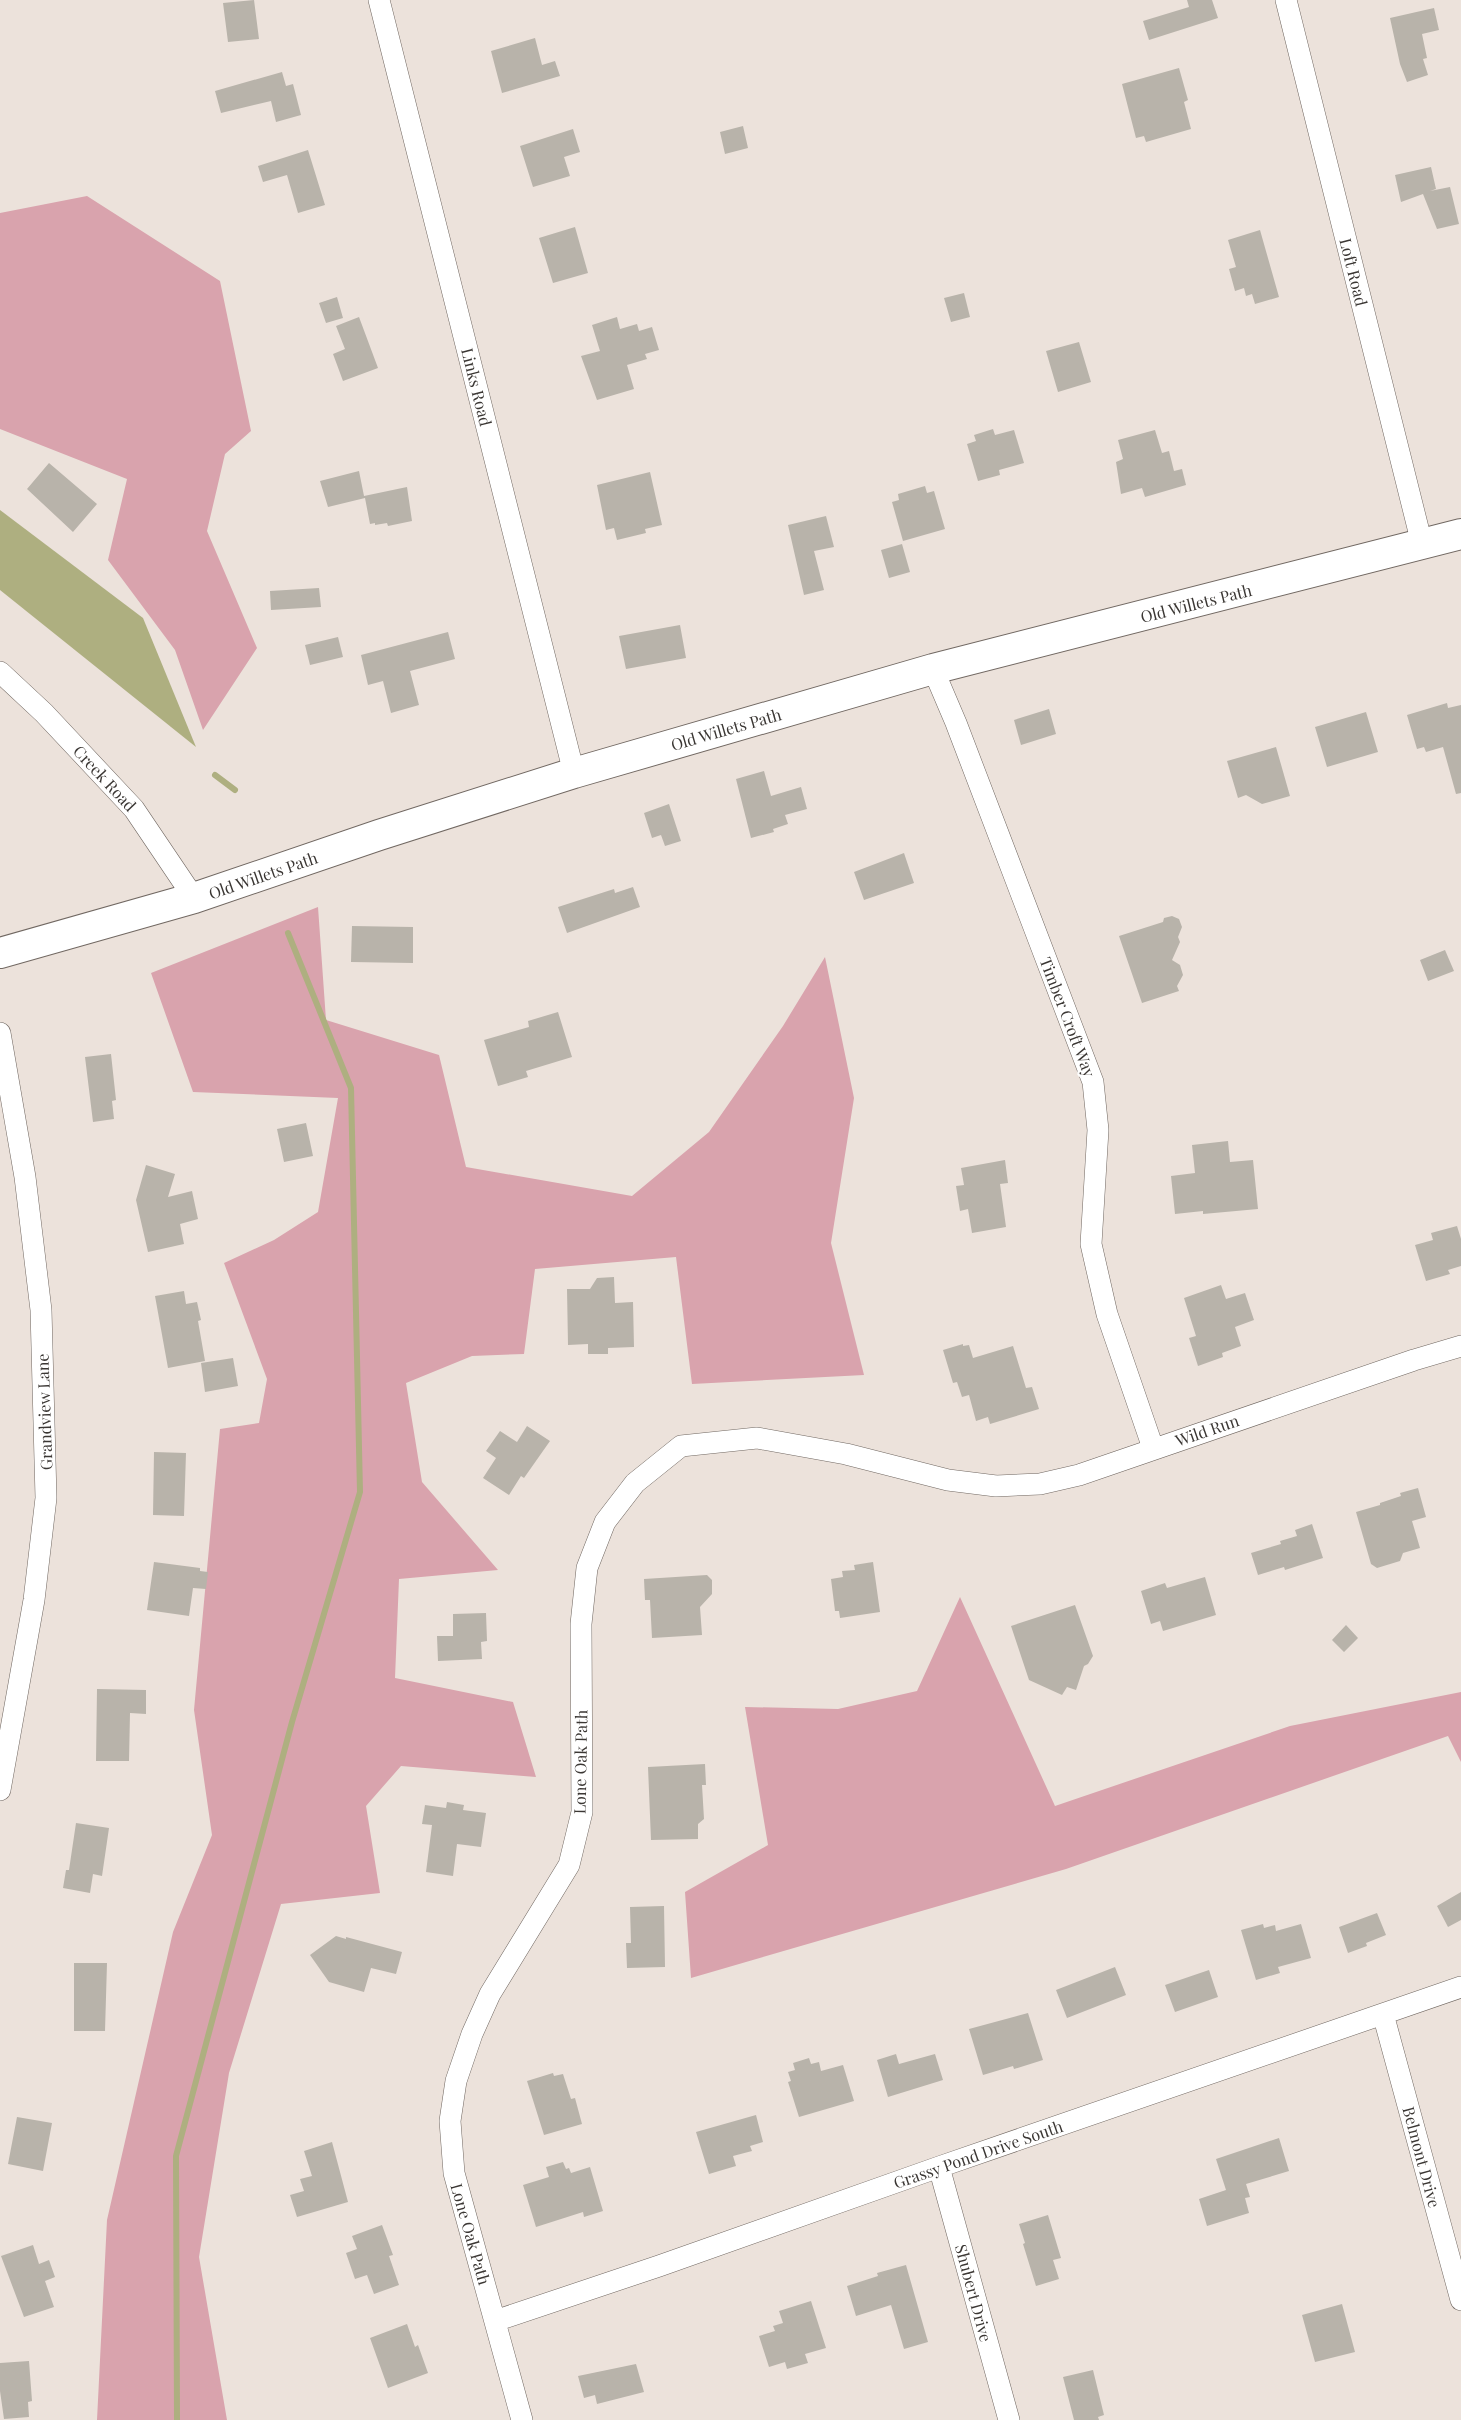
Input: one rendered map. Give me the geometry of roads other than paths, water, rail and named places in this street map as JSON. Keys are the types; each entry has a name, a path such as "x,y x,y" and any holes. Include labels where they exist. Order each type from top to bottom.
{"main road":[{"name":"Old Willets Path","path":"0,953 194,898 379,835 574,773 933,669 1461,534"}],"street":[{"name":"Links Road","path":"379,0 574,773"},
{"name":"Loft Road","path":"1286,0 1422,544"},
{"name":"Timber Croft Way","path":"933,669 1093,1082 1098,1130 1091,1244 1107,1314 1153,1448"},
{"name":"Creek Road","path":"0,672 44,713 135,809 194,898"},
{"name":"Grandview Lane","path":"0,1033 25,1177 41,1310 46,1498 34,1600 0,1790"},
{"name":"Wild Run","path":"948,1480 996,1486 1040,1484 1078,1475 1461,1346"},
{"name":"Lone Oak Path","path":"522,2420 454,2174 450,2121 456,2081 472,2034 490,1994 568,1865 582,1812 581,1624 587,1568 605,1522 635,1483 681,1446 757,1438 846,1454 948,1480"},
{"name":"Grassy Pond Drive South","path":"495,2321 1461,1987"},
{"name":"Belmont Drive","path":"1383,2014 1461,2300"},
{"name":"Shubert Drive","path":"939,2167 1008,2420"}],"waterway":[{"path":"215,775 235,790"},
{"path":"177,2420 176,2156 292,1722 360,1492 351,1088 288,933"}]}
